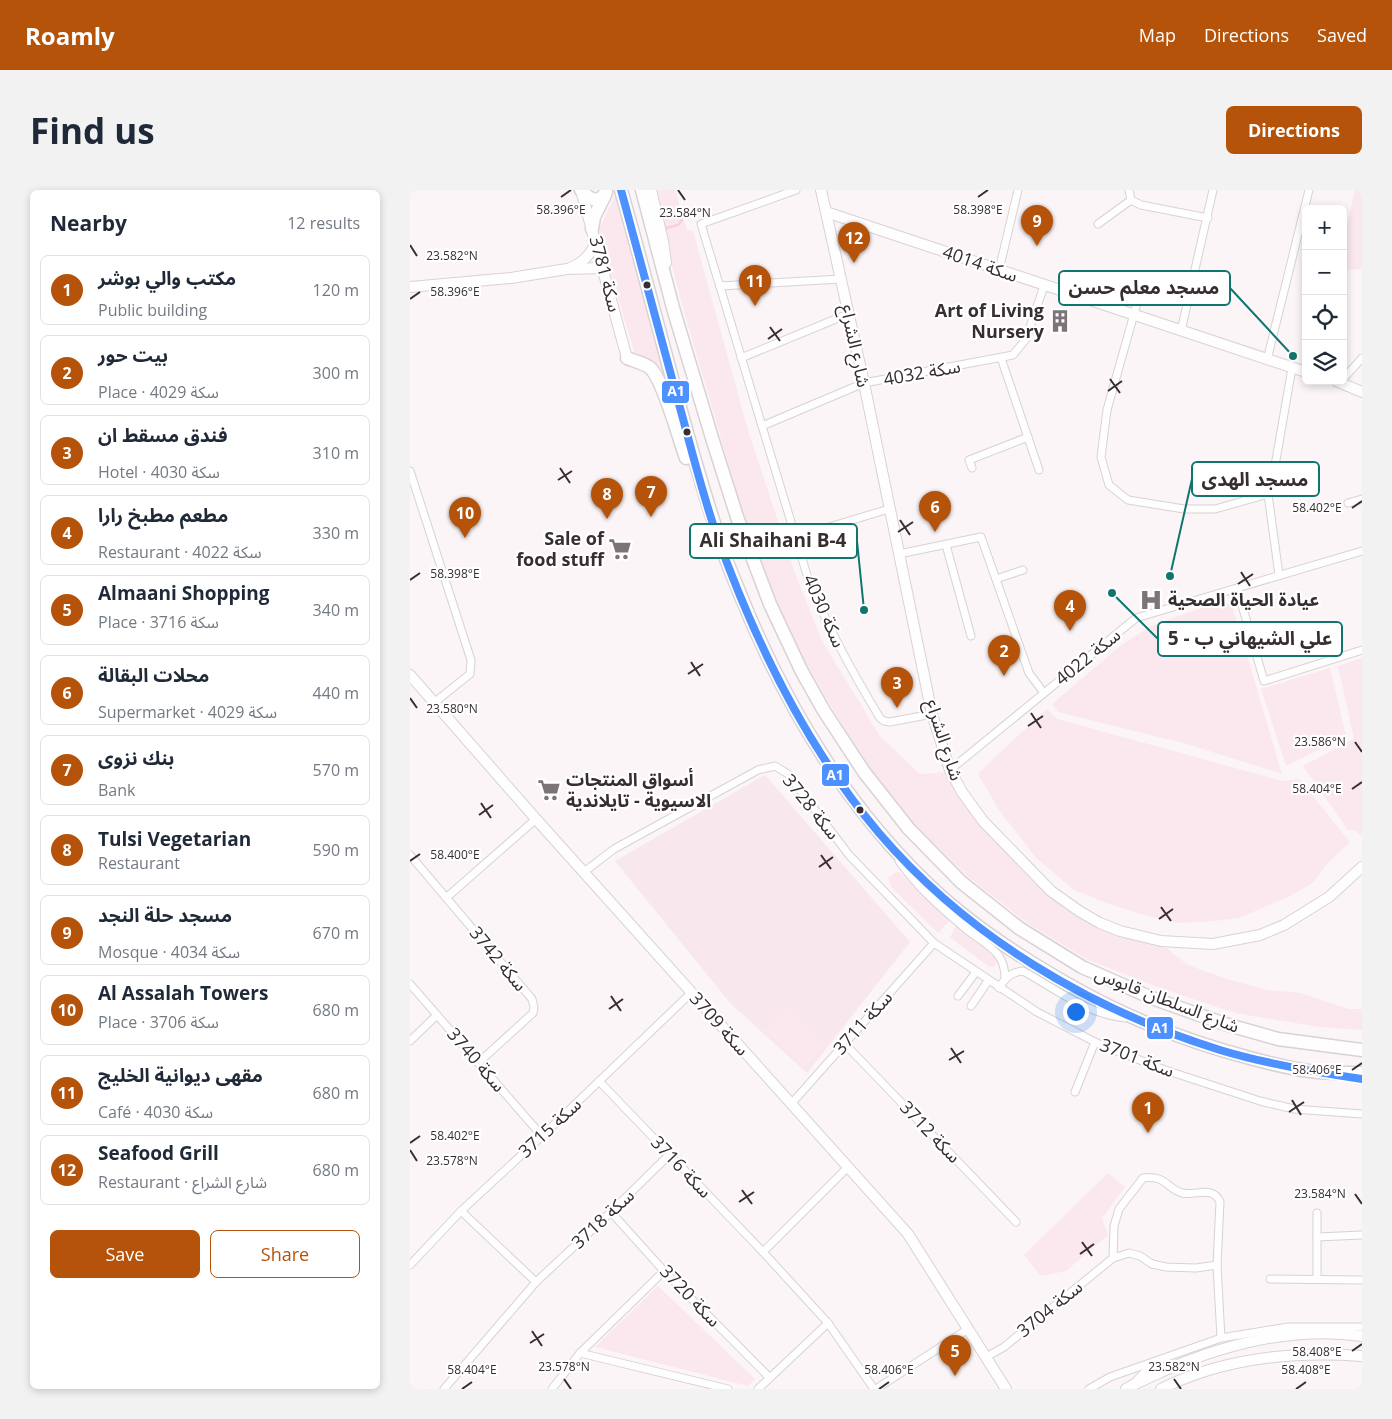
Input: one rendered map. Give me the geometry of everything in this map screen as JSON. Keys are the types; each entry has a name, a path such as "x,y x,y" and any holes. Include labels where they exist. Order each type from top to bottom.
{"highway":[{"path":"581,190 588,198 594,201 600,199 606,192"},
{"name":"شارع السلطان قابوس","path":"621,190 691,449 723,551 754,628 784,693 822,754 880,834 932,888 972,922 1017,954 1087,995 1135,1019 1219,1050 1266,1062 1317,1072 1362,1073"},
{"name":"شارع السلطان قابوس","path":"642,190 673,308 737,517 774,612 801,670 824,711 864,772 909,829 961,882 1019,928 1082,967 1152,998 1225,1024 1278,1039 1329,1046 1362,1048"},
{"path":"592,229 594,217 606,192"},
{"path":"627,358 649,367 662,388 690,473 723,551"},
{"path":"1317,1072 1362,1079"}],"street":[{"name":"سكة 3781","path":"581,190 627,358"},
{"path":"651,190 663,241 673,308"},
{"name":"سكة 4030","path":"796,190 702,224 807,575 824,616 861,688 880,718 890,722 932,714"},
{"name":"شارع الشراع","path":"820,190 864,383 932,714 950,770 962,792 983,821 1051,890 1079,911 1100,923 1136,936 1161,941 1213,944 1260,935 1284,925 1322,902 1362,867"},
{"path":"999,270 1018,190"},
{"path":"1128,190 1131,200 1141,205 1208,218"},
{"path":"1182,331 1214,190"},
{"path":"1267,360 1309,190"},
{"path":"1098,224 1131,200"},
{"name":"سكة 4014","path":"826,212 1302,371"},
{"path":"567,269 585,260 596,242"},
{"path":"410,288 510,278 567,269 603,268"},
{"path":"720,286 841,279"},
{"path":"1143,282 1106,410 1101,457 1109,485 1128,500 1184,509 1215,508 1268,494"},
{"name":"سكة 4032","path":"762,426 864,383 1013,355 1026,339 1044,286"},
{"path":"741,358 848,314"},
{"path":"1001,358 1039,470"},
{"path":"1347,374 1362,358"},
{"path":"1279,575 1268,494 1292,368"},
{"path":"1347,384 1362,392"},
{"path":"972,468 969,460 1028,437"},
{"path":"410,471 471,660 470,674 435,702"},
{"path":"1348,503 1362,499"},
{"path":"796,537 890,509"},
{"path":"899,554 981,537 1029,673 1044,693"},
{"path":"946,545 971,636"},
{"name":"سكة 4022","path":"950,770 1136,618 1362,551"},
{"path":"996,579 1023,570"},
{"path":"1237,588 1264,681 1362,650"},
{"name":"سكة 3709","path":"410,675 691,993 908,1234 1006,1389"},
{"name":"سكة 3728","path":"584,872 614,849 758,770 775,766 788,774 850,855 934,943"},
{"path":"446,898 536,819"},
{"path":"880,834 912,881 943,910 987,944 998,955 1004,965 1005,978"},
{"name":"سكة 3742","path":"410,855 532,999 533,1013 478,1063"},
{"name":"سكة 3701","path":"934,943 988,981 1037,1012 1095,1042 1165,1070 1260,1101 1294,1109 1362,1114"},
{"name":"سكة 3711","path":"792,1103 934,943"},
{"path":"999,988 1005,978 1016,972 1023,971 1070,999 1108,1016 1135,1019"},
{"path":"958,996 976,972"},
{"path":"971,1006 988,981"},
{"name":"سكة 3740","path":"410,984 542,1136"},
{"name":"سكة 3715","path":"410,1265 461,1211 691,993"},
{"path":"410,1041 437,1014"},
{"path":"1075,1092 1095,1042"},
{"name":"سكة 3712","path":"844,1043 1016,1222"},
{"name":"سكة 3716","path":"599,1081 763,1252 828,1323 875,1389 968,1329"},
{"name":"سكة 3718","path":"444,1389 536,1282 669,1155"},
{"path":"763,1252 848,1167"},
{"path":"1217,1265 1196,1268 1166,1267 1152,1264 1140,1256 1129,1253 1113,1258 1114,1226 1118,1209 1143,1178 1152,1177 1162,1180 1182,1193 1213,1193 1218,1196 1220,1202 1217,1265 1221,1338"},
{"path":"461,1211 536,1282"},
{"name":"سكة 3720","path":"611,1212 664,1271 770,1378"},
{"path":"1317,1214 1317,1279"},
{"path":"1317,1237 1362,1235"},
{"name":"سكة 3704","path":"986,1357 1004,1347 1113,1258"},
{"path":"552,1389 580,1352 664,1271"},
{"path":"1270,1279 1362,1280"},
{"path":"758,1389 828,1323"},
{"path":"1088,1389 1110,1377 1221,1338 1288,1327 1362,1327"},
{"path":"1129,1387 1226,1347 1278,1337 1318,1334 1362,1336"},
{"path":"580,1352 728,1389"},
{"path":"1162,1389 1200,1374 1252,1360 1326,1353 1362,1356"},
{"path":"1129,1387 1156,1360"}],"shaded area":[{"path":"654,190 675,190 687,230 693,231 748,430 796,576 822,641 880,736 920,774 948,772 959,794 1077,913 1161,944 1188,965 1230,980 1268,990 1301,993 1348,1009 1362,1009 1362,1030 1319,1027 1235,1013 1160,988 1086,959 1026,922 967,876 918,828 873,773 795,644 748,531 683,308"},
{"path":"1355,190 1362,190 1362,269 1347,270 1347,226"},
{"path":"616,194 664,371 635,354 598,231"},
{"path":"1221,601 1232,605 1282,774 1187,744 1058,712 1052,704 1120,646 1151,626"},
{"path":"1362,658 1362,836 1354,830 1348,830 1303,766 1354,739 1338,666"},
{"path":"1330,668 1346,736 1286,766 1261,689"},
{"path":"1047,709 1057,719 1283,781 1299,779 1350,842 1326,865 1313,883 1290,896 1239,918 1180,923 1147,916 1074,890 1036,858 999,810 978,774"},
{"path":"765,775 910,942 807,1073 731,1004 615,861"},
{"path":"898,871 950,920 938,933 891,887 888,878"},
{"path":"957,925 994,955 997,963 994,967 989,967 950,937"},
{"path":"785,1005 827,1043 805,1068 763,1030"},
{"path":"1108,1173 1125,1187 1102,1218 1108,1235 1066,1271 1041,1276 1024,1255"},
{"path":"658,1286 755,1379 748,1386 595,1347"}],"waterway":[{"path":"666,228 678,225 682,220"}],"transit line":[{"name":"A1","path":"621,190 701,484 732,576 766,654 806,729 828,765 879,833 914,871 992,937 1034,966 1079,991 1125,1014 1220,1050 1290,1067 1362,1079"}],"place":[{"name":"مسجد حلة النجد","path":"1037,246"},
{"name":"Seafood Grill","path":"854,263"},
{"name":"مقهى ديوانية الخليج","path":"755,306"},
{"name":"Art of Living Nursery","path":"1060,321"},
{"name":"مسجد معلم حسن","path":"1293,356"},
{"name":"بنك نزوى","path":"651,517"},
{"name":"Tulsi Vegetarian","path":"607,519"},
{"name":"محلات البقالة","path":"935,532"},
{"name":"Al Assalah Towers","path":"465,538"},
{"name":"Sale of food stuff","path":"620,549"},
{"name":"مسجد الهدى","path":"1170,576"},
{"name":"علي الشيهاني ب - 5","path":"1112,593"},
{"name":"عيادة الحياة الصحية","path":"1151,600"},
{"name":"Ali Shaihani B-4","path":"864,610"},
{"name":"مطعم مطبخ رارا","path":"1070,631"},
{"name":"بيت حور","path":"1004,676"},
{"name":"فندق مسقط ان","path":"897,708"},
{"name":"أسواق المنتجات الاسيوية - تايلاندية","path":"549,790"},
{"name":"مكتب والي بوشر","path":"1148,1133"},
{"name":"Almaani Shopping","path":"955,1376"}]}
